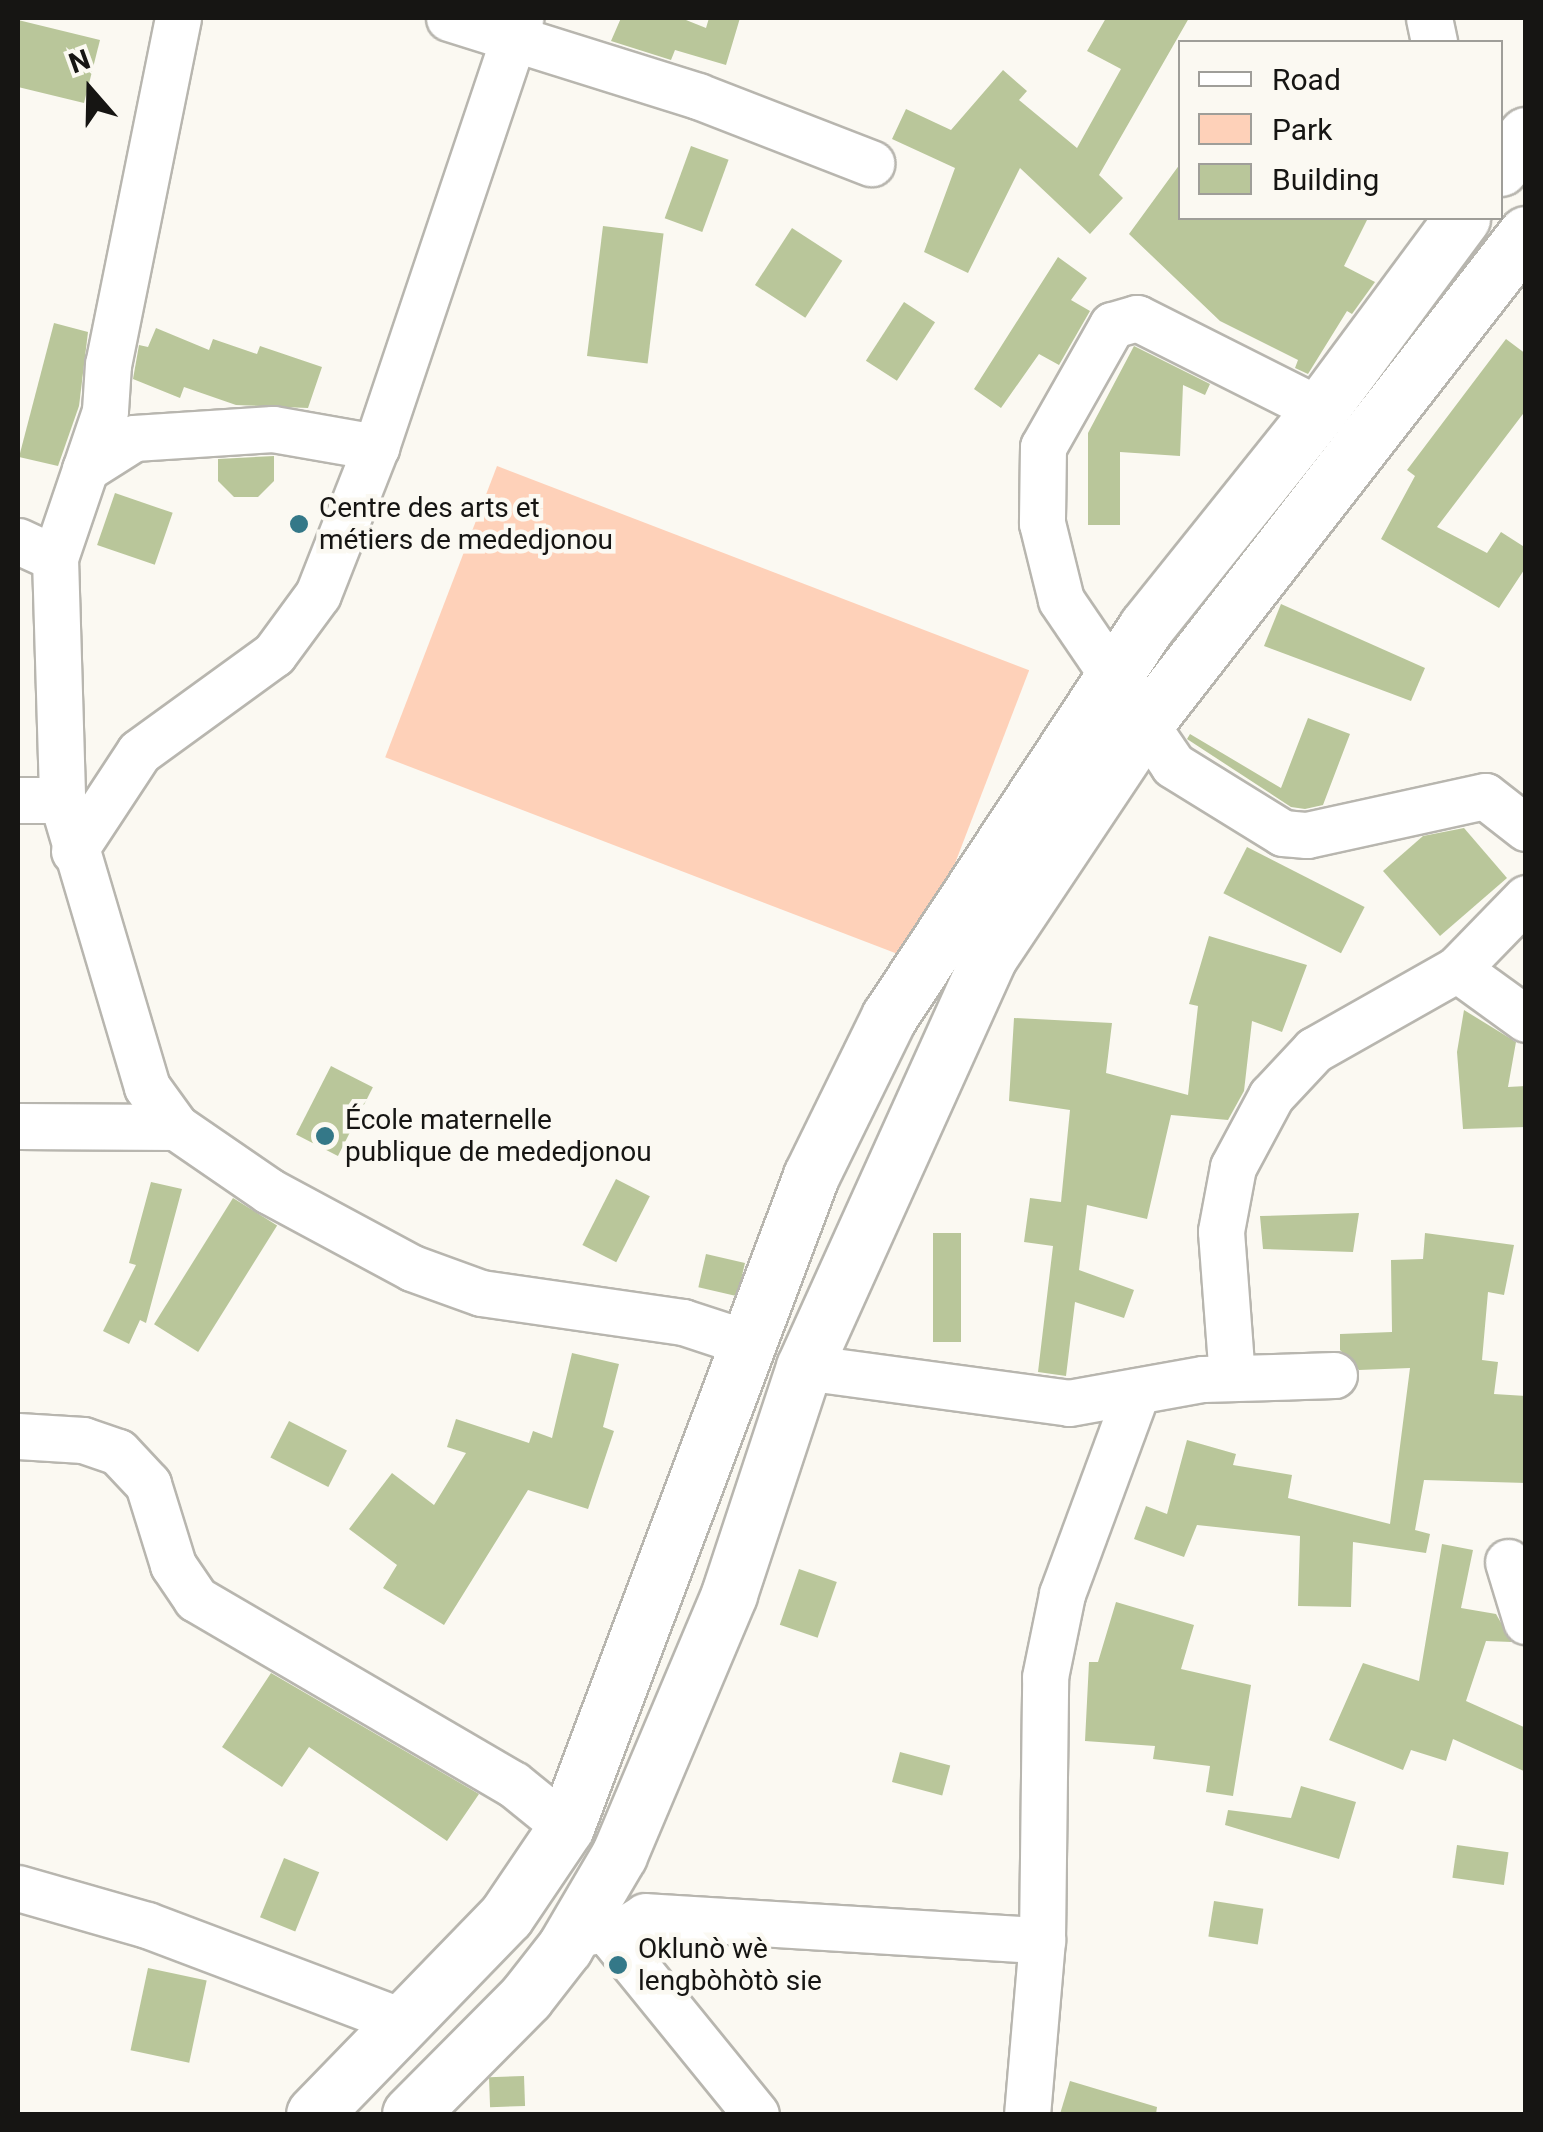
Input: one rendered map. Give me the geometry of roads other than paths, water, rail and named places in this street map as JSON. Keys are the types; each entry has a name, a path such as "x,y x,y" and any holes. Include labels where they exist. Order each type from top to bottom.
{"main road":[{"path":"1503,164 1526,136"},
{"path":"314,2114 506,1916 566,1827 811,1176 889,1017 1113,678 1461,220"},
{"path":"410,2114 480,2050 595,1922 728,1594 804,1367 942,1050 990,958 1144,725 1518,234"}],"street":[{"path":"178,18 108,364 105,410 85,469 36,549 62,800 74,852 146,1087 176,1127 268,1190 412,1268 481,1292 683,1322 746,1343"},
{"path":"449,18 516,27 871,163"},
{"path":"74,852 109,788 139,752 274,654 318,594 376,447 516,27"},
{"path":"1320,410 1137,318 1112,325 1043,447 1042,523 1062,600 1173,765 1284,832 1306,836 1485,796 1526,828"},
{"path":"85,469 134,438 273,430 376,447"},
{"path":"18,800 62,800"},
{"path":"1232,1378 1221,1230 1233,1167 1271,1096 1314,1050 1457,969 1526,898"},
{"path":"1457,969 1526,1019"},
{"path":"18,1126 176,1127"},
{"path":"804,1367 1069,1403 1232,1378 1334,1375"},
{"path":"1027,2114 1042,1940 1044,1677 1062,1594 1138,1390"},
{"path":"18,1436 83,1440 118,1452 148,1484 173,1565 196,1600 512,1784 566,1827"},
{"path":"1508,1562 1526,1621"},
{"path":"18,1888 148,1925 404,2022"},
{"path":"595,1922 646,1916 1042,1940"},
{"path":"595,1922 756,2114"}],"place":[{"name":"Centre des arts et métiers de mededjonou","path":"299,524"},
{"name":"École maternelle publique de mededjonou","path":"325,1136"},
{"name":"Oklunò wè lengbòhòtò sie","path":"618,1965"}]}
